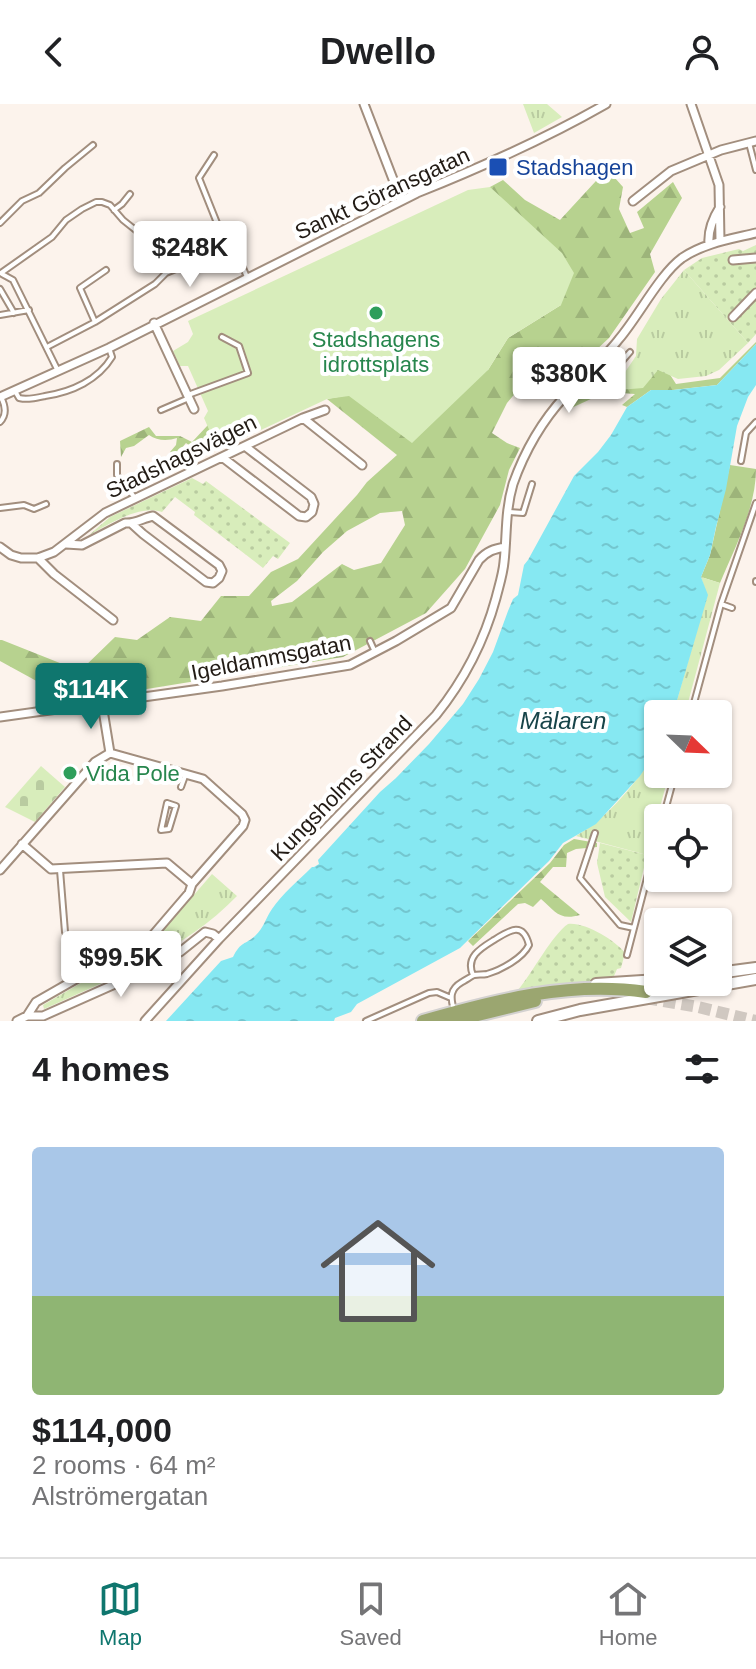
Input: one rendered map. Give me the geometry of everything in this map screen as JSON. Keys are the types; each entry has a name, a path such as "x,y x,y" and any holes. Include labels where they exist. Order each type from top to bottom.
{"highway":[{"path":"454,1016 537,993 612,989 644,992"},
{"path":"423,1021 573,995 627,995"}],"main road":[{"path":"732,971 756,968"},
{"path":"538,1021 580,1010 756,979"},
{"path":"537,993 578,985 644,981"},
{"path":"560,1021 756,985"}],"street":[{"path":"364,104 401,200"},
{"name":"Sankt Göransgatan","path":"0,397 109,348 401,200 525,147 606,104"},
{"path":"691,104 719,185 720,241"},
{"path":"633,201 671,171 709,154 752,142"},
{"path":"709,244 712,223 720,207"},
{"name":"Kungsholms Strand","path":"145,1021 453,694 478,653 487,631 504,566 506,512 517,474 553,410 618,341 673,265 692,251 709,244 756,233"},
{"path":"733,260 756,258"},
{"path":"733,317 756,293"},
{"path":"154,323 194,409"},
{"name":"Stadshagsvägen","path":"38,558 66,544 105,513 325,410"},
{"path":"303,418 362,465"},
{"path":"222,457 299,516 306,517 312,512 314,504 311,497 246,447"},
{"path":"66,544 82,545 125,523 132,524 206,582 216,582 219,578 222,571 219,565 160,520 153,516 145,517 132,524"},
{"path":"0,547 11,555 38,558 113,620"},
{"name":"Igeldammsgatan","path":"0,717 350,665 451,608 485,553 505,547"},
{"path":"102,704 110,753"},
{"path":"0,870 95,762 110,753 203,779 245,820 153,935 36,1002 27,1016"},
{"path":"22,844 51,869 167,863 192,884"},
{"path":"17,1021 27,1016 43,1016 142,972 180,952 205,932 219,939"}],"lane":[{"path":"752,142 756,170"},
{"path":"0,223 22,201 39,193 93,145"},
{"path":"214,155 199,178 247,277"},
{"path":"114,210 130,194"},
{"path":"58,371 13,280 1,273 52,237 66,220 96,202 102,202 143,236 166,273"},
{"path":"47,347 95,322 155,284 166,273 230,247"},
{"path":"95,322 80,288 106,270"},
{"path":"0,289 14,313"},
{"path":"0,315 29,310"},
{"path":"161,410 248,373 239,346 222,337"},
{"path":"15,391 19,398 25,400 75,388 106,366 112,357 109,348"},
{"path":"591,370 598,376 612,373 630,352"},
{"path":"0,397 5,406 0,422"},
{"path":"741,461 746,433 756,422"},
{"path":"117,464 117,475 135,498"},
{"path":"506,512 523,513 532,484"},
{"path":"695,700 721,604 756,503"},
{"path":"0,508 24,505 34,509 46,504"},
{"path":"721,604 732,608"},
{"path":"370,641 375,652"},
{"path":"181,787 186,774"},
{"path":"167,803 176,806 169,829 161,830 167,803"},
{"path":"595,833 580,878 620,925 634,928"},
{"path":"60,870 65,932 75,949"},
{"path":"627,955 644,890"},
{"path":"454,1016 451,998 455,986 473,975 495,971 525,953 529,945 527,936 520,930 511,929 478,950 471,959 473,975"},
{"path":"366,1021 429,993 437,992 451,998"}],"green space":[{"path":"523,104 547,104 562,117 534,133"},
{"name":"Stadshagen","path":"607,169 623,187 619,209 630,233 644,228 637,212 673,182 682,198 650,254 655,272 609,338 579,366 553,349 507,403 492,433 520,448 509,470 500,505 465,569 426,613 343,657 67,702 0,661 2,640 80,671 115,637 137,640 170,617 201,621 221,596 249,596 271,572 298,559 367,482 397,455 327,399 488,370 508,338 561,305 483,197 490,187 503,180 525,200 560,220","holes":["402,511 405,525 381,563 354,570 342,564 292,602 272,606 271,601 297,581 347,531 380,513"]},
{"name":"Stadshagens idrottsplats","path":"490,187 562,253 574,273 561,305 508,338 488,370 412,443 349,396 327,399 218,450 204,418 208,411 188,366 180,366 173,351 188,342 193,334 188,321 468,190"},
{"path":"756,245 756,334 748,343 684,270 702,258 739,249 743,251"},
{"path":"684,270 748,343 719,370 706,376 678,379 658,370 643,388 594,392 596,381 623,375 636,356 637,339 661,299"},
{"path":"756,342 717,385 651,390 627,407 622,405 635,394 606,392 567,410 596,381 626,375 636,358 669,373 676,384 720,378"},
{"path":"325,397 210,449 196,451 186,443 175,456 170,452 177,438 163,440 149,435 126,448 121,457 120,441 149,427 156,436 180,436 192,442 208,425"},
{"path":"730,465 756,469 755,484 744,527 720,583 701,577 710,555"},
{"path":"192,478 203,484 206,481 290,543 278,559 273,556 263,568 175,497 162,512 134,513 88,536 110,517"},
{"path":"701,577 720,583 689,700 677,700 707,595"},
{"path":"41,766 65,787 35,822 5,807"},
{"path":"644,770 644,788 665,788 661,804 644,804 644,854 576,836 600,818"},
{"path":"574,839 597,843 597,847 567,853 566,867 553,867 540,882 580,915 562,916 541,899 533,907 518,904 473,946 468,941 550,863 564,845"},
{"path":"600,843 644,854 644,868 631,922 605,897 597,863"},
{"path":"212,874 237,896 217,915 146,962 44,1009 43,1005 155,940"},
{"path":"568,924 591,929 614,943 625,953 621,968 608,980 557,984 519,992 549,945"}],"water":[{"name":"Mälaren","path":"756,344 756,385 737,426 726,489 710,555 701,577 708,595 677,700 644,700 644,770 640,776 596,824 563,843 549,861 460,948 357,1004 351,1012 334,1021 166,1021 221,961 233,957 258,933 281,898 312,867 319,864 318,860 463,704 493,652 513,599 518,595 524,565 574,476 598,452 627,407 651,390 717,385"}],"tunnel":[{"path":"646,998 756,1021"}],"place":[{"name":"Stadshagen","path":"498,167"},
{"name":"Stadshagens idrottsplats","path":"376,313"},
{"name":"Vida Pole","path":"70,773"}]}
